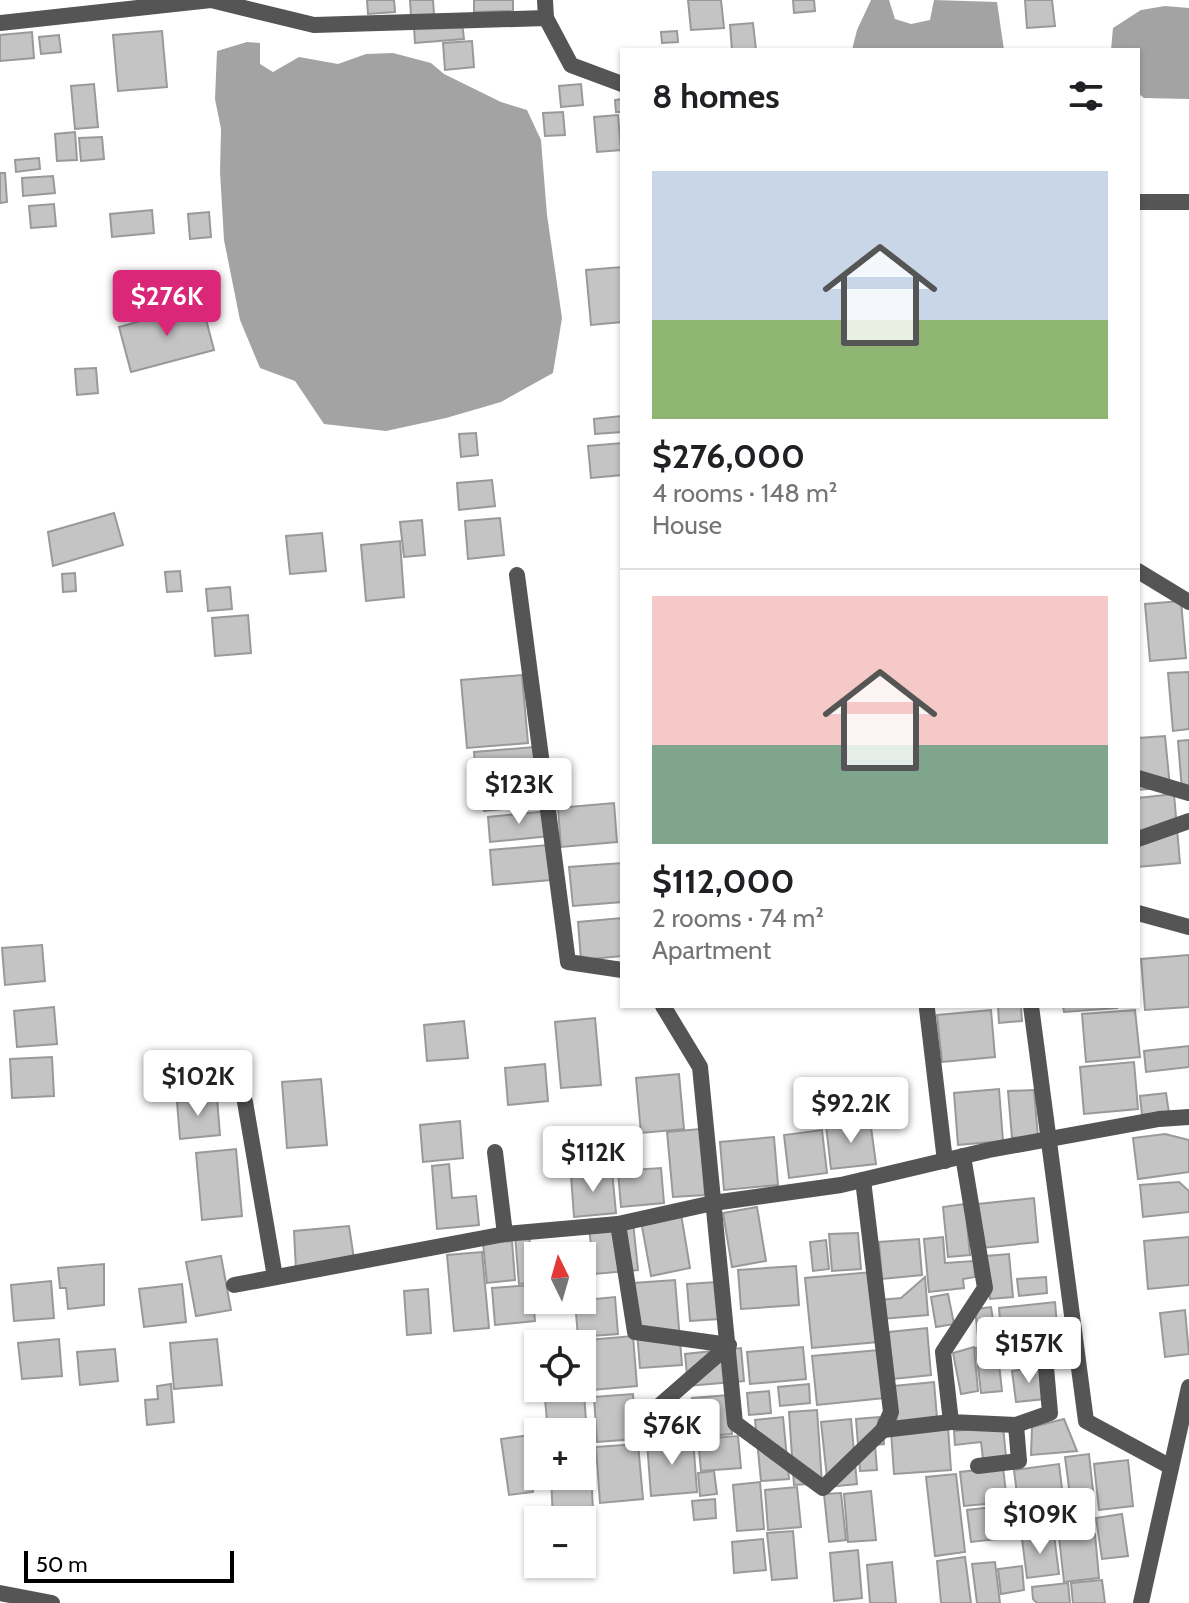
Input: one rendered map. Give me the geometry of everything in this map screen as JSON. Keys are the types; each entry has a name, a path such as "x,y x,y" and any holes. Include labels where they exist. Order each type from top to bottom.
{"street":[{"path":"0,23 120,4 211,0 314,25 546,18"},
{"path":"545,0 546,18 571,65 620,83"},
{"path":"1140,202 1189,202"},
{"path":"1140,572 1189,602"},
{"path":"517,575 568,962 620,970"},
{"path":"1140,779 1189,793"},
{"path":"1140,838 1189,821"},
{"path":"1140,914 1189,927"},
{"path":"664,1008 700,1067 735,1423 823,1488 883,1430 891,1412 863,1180"},
{"path":"1031,1008 1086,1421 1171,1467"},
{"path":"927,1009 945,1161"},
{"path":"245,1102 275,1277"},
{"path":"234,1285 505,1234 618,1224 713,1203 757,1199 863,1180 963,1156 1159,1119 1189,1117"},
{"path":"495,1152 505,1234"},
{"path":"951,1422 943,1352 985,1288 963,1156"},
{"path":"618,1224 635,1332 729,1345"},
{"path":"883,1430 951,1422 1016,1425 1050,1413 1045,1356 1001,1338"},
{"path":"636,1426 729,1345"},
{"path":"1141,1603 1189,1387"},
{"path":"978,1466 1019,1461 1016,1425"},
{"path":"0,1593 52,1603"}],"shaded area":[{"path":"871,0 889,0 895,19 911,24 930,20 934,0 997,2 1004,48 852,48"},
{"path":"1165,6 1189,8 1189,99 1144,98 1140,95 1140,48 1111,48 1113,28 1141,10"},
{"path":"247,42 260,43 260,64 273,72 299,57 338,64 366,54 393,53 431,63 444,74 501,102 527,110 541,140 547,215 562,318 553,373 501,402 386,431 324,424 295,381 260,368 240,320 224,240 221,129 215,99 217,51"}],"building":[{"path":"367,0 394,0 395,12 368,14"},
{"path":"410,0 433,0 434,15 411,16"},
{"path":"474,0 513,0 513,11 474,12"},
{"path":"688,0 721,0 724,28 691,30"},
{"path":"793,0 814,0 815,11 794,13"},
{"path":"1025,0 1052,0 1055,26 1027,28"},
{"path":"462,23 464,39 415,43 414,27"},
{"path":"753,23 756,48 732,48 730,25"},
{"path":"162,31 167,87 118,91 113,35"},
{"path":"677,31 678,42 662,43 661,32"},
{"path":"32,32 34,58 0,61 0,35"},
{"path":"59,35 61,52 41,54 39,37"},
{"path":"472,41 474,67 445,70 443,43"},
{"path":"94,84 98,127 75,129 71,86"},
{"path":"581,84 583,105 561,107 559,86"},
{"path":"620,99 620,112 616,112 615,100"},
{"path":"563,112 565,135 545,136 543,113"},
{"path":"618,115 620,150 597,152 594,117"},
{"path":"75,132 77,160 57,161 55,134"},
{"path":"102,137 104,159 81,161 79,138"},
{"path":"39,158 40,169 16,172 15,160"},
{"path":"0,173 5,173 7,202 0,203"},
{"path":"53,176 55,193 23,196 22,178"},
{"path":"54,204 56,226 31,228 29,206"},
{"path":"152,210 154,233 112,237 110,214"},
{"path":"209,212 211,237 190,239 188,214"},
{"path":"620,267 620,322 591,325 586,270"},
{"path":"202,304 214,350 131,372 119,327"},
{"path":"96,368 98,393 77,395 75,369"},
{"path":"620,416 620,432 595,434 594,419"},
{"path":"476,433 478,455 461,457 459,434"},
{"path":"620,443 620,475 591,478 588,446"},
{"path":"492,480 495,506 459,510 457,483"},
{"path":"114,513 123,545 53,566 48,532"},
{"path":"500,518 504,555 468,559 465,521"},
{"path":"422,520 425,555 404,557 400,522"},
{"path":"322,533 326,571 290,574 286,536"},
{"path":"400,541 404,597 366,601 361,545"},
{"path":"180,571 182,591 167,592 165,572"},
{"path":"75,573 76,591 63,592 62,574"},
{"path":"230,587 232,609 208,611 206,589"},
{"path":"1181,601 1186,658 1150,661 1145,604"},
{"path":"248,615 251,653 215,656 212,618"},
{"path":"1189,672 1189,729 1173,731 1168,673"},
{"path":"522,675 528,743 467,748 461,680"},
{"path":"1165,736 1170,787 1140,790 1140,738"},
{"path":"1189,740 1189,790 1182,790 1178,741"},
{"path":"534,747 536,772 476,777 474,752"},
{"path":"542,780 545,805 484,811 482,785"},
{"path":"1174,794 1180,863 1140,867 1140,798"},
{"path":"614,803 617,842 561,847 558,808"},
{"path":"548,811 550,836 490,842 488,817"},
{"path":"548,845 551,880 493,885 490,850"},
{"path":"620,863 620,902 573,906 569,867"},
{"path":"620,918 620,956 581,960 578,922"},
{"path":"42,945 45,981 5,985 2,948"},
{"path":"1189,955 1189,1007 1145,1010 1141,959"},
{"path":"54,1007 57,1044 17,1047 14,1011"},
{"path":"998,1008 1021,1008 1022,1021 999,1023"},
{"path":"1063,1008 1117,1008 1064,1012"},
{"path":"991,1010 995,1057 942,1062 937,1015"},
{"path":"1135,1010 1140,1057 1086,1062 1082,1014"},
{"path":"595,1018 601,1085 561,1088 555,1022"},
{"path":"464,1021 468,1058 427,1061 424,1025"},
{"path":"1189,1046 1189,1067 1146,1072 1144,1051"},
{"path":"52,1057 54,1096 12,1098 10,1059"},
{"path":"1134,1062 1138,1109 1084,1114 1080,1067"},
{"path":"545,1064 548,1101 508,1105 505,1068"},
{"path":"679,1074 684,1129 641,1133 636,1078"},
{"path":"321,1079 327,1145 287,1148 282,1082"},
{"path":"999,1089 1003,1141 958,1145 954,1093"},
{"path":"1034,1090 1038,1137 1012,1138 1008,1091"},
{"path":"1166,1093 1169,1113 1142,1115 1140,1096"},
{"path":"217,1098 220,1135 180,1139 177,1102"},
{"path":"870,1120 876,1164 831,1169 826,1125"},
{"path":"460,1121 463,1158 423,1162 420,1125"},
{"path":"700,1129 705,1195 673,1197 667,1132"},
{"path":"822,1130 827,1173 789,1178 784,1135"},
{"path":"1165,1134 1189,1140 1189,1172 1138,1179 1133,1138"},
{"path":"774,1137 778,1185 724,1190 720,1142"},
{"path":"236,1149 242,1216 202,1220 196,1153"},
{"path":"449,1164 452,1198 476,1196 479,1225 437,1229 432,1166"},
{"path":"661,1168 664,1203 621,1207 618,1171"},
{"path":"612,1171 616,1213 574,1217 571,1175"},
{"path":"1179,1182 1189,1191 1189,1212 1143,1217 1140,1185"},
{"path":"1034,1198 1038,1242 982,1248 978,1204"},
{"path":"965,1204 970,1255 948,1257 943,1207"},
{"path":"757,1207 766,1261 732,1267 723,1213"},
{"path":"681,1214 690,1268 651,1276 641,1221"},
{"path":"633,1222 638,1270 596,1274 596,1242 591,1242 589,1227"},
{"path":"349,1226 354,1259 296,1270 294,1231"},
{"path":"858,1233 861,1269 832,1271 829,1234"},
{"path":"529,1234 530,1242 524,1242 524,1283 519,1284 515,1235"},
{"path":"943,1237 945,1263 974,1261 975,1277 963,1279 964,1288 929,1292 924,1239"},
{"path":"1189,1237 1189,1285 1148,1289 1144,1241"},
{"path":"919,1239 922,1275 882,1279 879,1242"},
{"path":"826,1240 829,1269 813,1271 810,1242"},
{"path":"512,1241 515,1280 487,1283 483,1243"},
{"path":"482,1252 489,1328 454,1331 447,1255"},
{"path":"1009,1254 1013,1297 990,1299 986,1256"},
{"path":"221,1256 231,1310 196,1316 186,1262"},
{"path":"104,1264 104,1305 68,1309 66,1288 60,1288 58,1268"},
{"path":"796,1266 799,1305 741,1309 738,1270"},
{"path":"872,1272 878,1342 812,1348 805,1278"},
{"path":"925,1277 928,1315 881,1319 879,1300 901,1298"},
{"path":"1046,1277 1047,1293 1019,1296 1017,1279"},
{"path":"675,1280 682,1365 640,1368 633,1283"},
{"path":"51,1281 54,1318 14,1321 11,1285"},
{"path":"717,1282 719,1319 690,1321 687,1284"},
{"path":"182,1284 186,1322 144,1327 139,1289"},
{"path":"524,1286 524,1314 534,1314 535,1321 495,1325 492,1288"},
{"path":"428,1289 431,1333 407,1335 404,1291"},
{"path":"948,1294 954,1324 936,1327 931,1297"},
{"path":"615,1297 618,1334 596,1336 596,1330 577,1330 576,1314 596,1314 596,1299"},
{"path":"1055,1302 1057,1325 1001,1331 999,1308"},
{"path":"991,1307 995,1333 978,1336 975,1309"},
{"path":"1185,1310 1189,1354 1165,1357 1160,1313"},
{"path":"927,1328 931,1375 893,1379 889,1332"},
{"path":"633,1336 637,1386 596,1390 596,1339"},
{"path":"59,1339 62,1376 22,1379 18,1343"},
{"path":"217,1339 222,1385 174,1389 170,1343"},
{"path":"997,1346 1002,1391 981,1393 976,1348"},
{"path":"803,1347 806,1379 750,1384 747,1352"},
{"path":"974,1347 978,1391 961,1394 953,1353"},
{"path":"741,1348 744,1381 688,1386 685,1354"},
{"path":"115,1349 118,1381 80,1385 77,1352"},
{"path":"879,1350 884,1398 817,1405 812,1356"},
{"path":"1042,1367 1045,1399 1016,1402 1012,1371"},
{"path":"934,1382 937,1418 897,1422 894,1386"},
{"path":"171,1384 174,1422 147,1425 145,1400 158,1399 157,1386"},
{"path":"809,1384 810,1403 780,1406 778,1387"},
{"path":"769,1391 771,1413 749,1415 747,1393"},
{"path":"633,1394 636,1439 597,1442 596,1397"},
{"path":"729,1395 732,1434 695,1437 692,1398"},
{"path":"545,1402 585,1402 586,1418 547,1418"},
{"path":"686,1407 689,1430 664,1433 662,1410"},
{"path":"817,1410 822,1483 794,1485 789,1412"},
{"path":"783,1417 789,1479 761,1481 755,1420"},
{"path":"879,1417 877,1430 883,1430 884,1444 875,1445 877,1470 860,1471 856,1419"},
{"path":"851,1419 857,1484 828,1487 821,1422"},
{"path":"1064,1419 1077,1451 1031,1455 1032,1427"},
{"path":"1003,1426 1006,1457 983,1459 981,1442 955,1445 954,1431"},
{"path":"948,1427 951,1470 894,1474 891,1431"},
{"path":"524,1436 524,1490 533,1492 509,1495 501,1439"},
{"path":"738,1436 741,1468 701,1471 698,1439"},
{"path":"693,1438 697,1492 651,1496 647,1442"},
{"path":"638,1444 643,1499 600,1503 596,1447"},
{"path":"1089,1454 1094,1500 1071,1503 1065,1457"},
{"path":"1128,1460 1133,1506 1099,1510 1094,1464"},
{"path":"1059,1464 1064,1505 1019,1510 1014,1470"},
{"path":"1003,1467 1007,1502 964,1506 960,1472"},
{"path":"714,1471 717,1494 700,1496 698,1473"},
{"path":"956,1474 965,1552 935,1556 926,1477"},
{"path":"760,1482 764,1529 737,1531 733,1485"},
{"path":"797,1487 801,1527 768,1530 765,1490"},
{"path":"552,1490 592,1490 593,1506 552,1506"},
{"path":"871,1491 876,1540 848,1542 844,1494"},
{"path":"841,1493 846,1540 829,1542 824,1494"},
{"path":"715,1499 716,1518 694,1520 692,1501"},
{"path":"1011,1505 1015,1537 971,1542 967,1510"},
{"path":"1086,1507 1089,1525 1049,1530 1047,1512"},
{"path":"1038,1512 1040,1527 1019,1530 1017,1515"},
{"path":"1122,1514 1128,1556 1102,1559 1096,1518"},
{"path":"793,1531 797,1578 772,1580 767,1533"},
{"path":"1095,1534 1099,1578 1064,1582 1059,1537"},
{"path":"1054,1535 1059,1574 1027,1578 1022,1539"},
{"path":"763,1539 766,1570 734,1573 732,1542"},
{"path":"858,1550 862,1598 834,1601 830,1553"},
{"path":"965,1557 971,1603 941,1603 937,1561"},
{"path":"892,1562 896,1603 870,1603 867,1565"},
{"path":"995,1562 1000,1603 977,1603 972,1564"},
{"path":"1022,1566 1024,1590 1001,1594 998,1569"},
{"path":"1102,1580 1105,1603 1073,1603 1071,1583"},
{"path":"1068,1583 1070,1603 1037,1603 1033,1599 1032,1587"}]}
